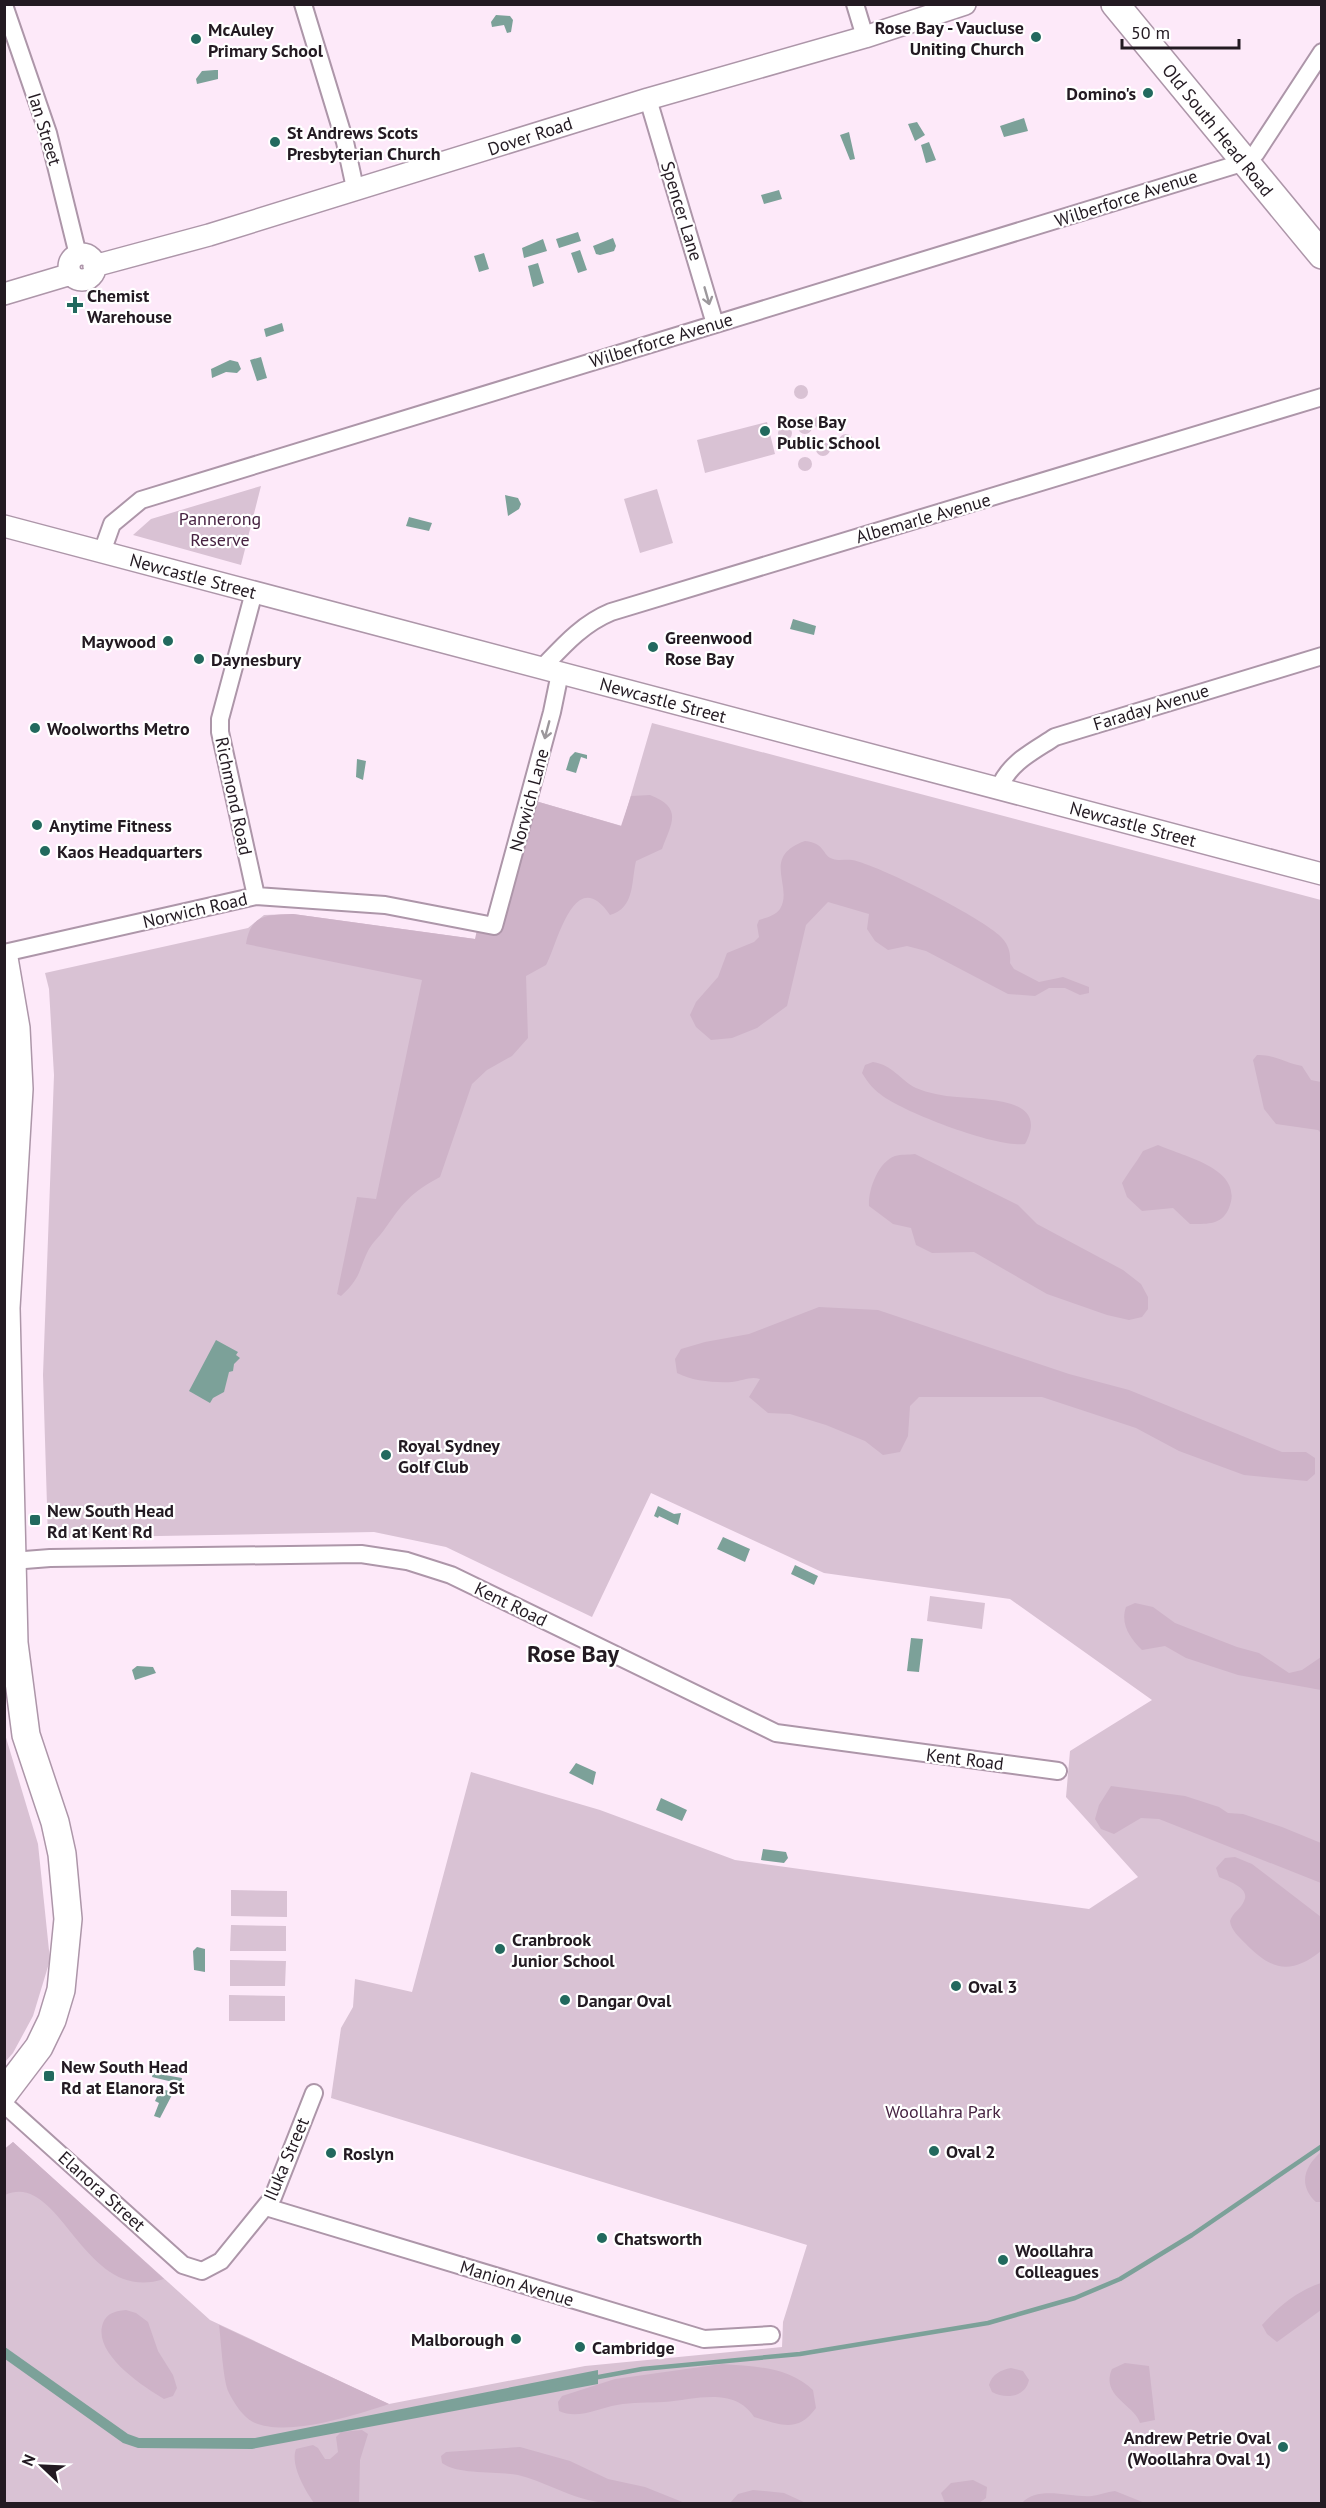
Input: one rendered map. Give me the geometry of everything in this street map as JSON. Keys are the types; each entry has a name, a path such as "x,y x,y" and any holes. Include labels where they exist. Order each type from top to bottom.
{"main road":[{"name":"Old South Head Road","path":"1115,4 1322,255"},
{"path":"4,958 16,1028 20,1089 6,1308 14,1642 22,1714 55,1822 62,1854 68,1919 61,1990 52,2020 39,2047 4,2093"}],"street":[{"path":"303,4 345,142 355,188"},
{"path":"855,4 865,37"},
{"name":"Dover Road","path":"4,294 81,265 180,243 648,99 865,37 965,4"},
{"name":"Ian Street","path":"4,5 48,133 81,265"},
{"path":"1245,162 1256,153 1322,51"},
{"name":"Spencer Lane","path":"648,99 715,324"},
{"name":"Wilberforce Avenue","path":"102,552 112,524 141,500 1245,162"},
{"name":"Albemarle Avenue","path":"551,671 579,630 611,612 1322,397"},
{"name":"Newcastle Street","path":"4,526 1322,874"},
{"name":"Richmond Road","path":"254,592 220,719 220,732 256,896"},
{"name":"Faraday Avenue","path":"999,788 1004,775 1016,762 1054,737 1322,656"},
{"name":"Norwich Lane","path":"494,926 552,712 551,671"},
{"name":"Norwich Road","path":"4,953 256,896 384,905 494,926"},
{"name":"Kent Road","path":"12,1561 50,1558 348,1553 407,1561 451,1575 776,1733 1058,1771"},
{"name":"Iluka Street","path":"202,2271 221,2261 266,2207 278,2186 314,2093"},
{"name":"Elanora Street","path":"4,2104 183,2265 202,2271"},
{"name":"Manion Avenue","path":"266,2207 704,2339 771,2335"}],"green space":[{"path":"798,385 804,385 808,392 804,399 798,399 794,395 794,389"},
{"path":"818,415 824,415 828,422 824,429 818,429 814,425 814,419"},
{"path":"802,420 808,420 812,427 808,434 802,434 798,430 798,424"},
{"path":"767,422 775,454 705,473 697,440"},
{"path":"782,426 788,426 792,433 788,440 782,440 778,436 778,430"},
{"path":"843,434 849,434 853,441 849,448 843,448 839,444 839,438"},
{"path":"820,442 826,442 830,449 826,456 820,456 816,452 816,446"},
{"path":"802,457 808,457 812,464 808,471 802,471 798,467 798,461"},
{"name":"Pannerong Reserve","path":"261,486 241,565 133,535 151,519"},
{"path":"657,489 673,543 640,553 624,499"},
{"name":"Royal Sydney Golf Club","path":"652,723 1321,900 1321,2503 5,2503 4,2149 13,2142 210,2320 389,2404 585,2366 782,2347 783,2322 807,2245 331,2098 341,2028 353,2007 355,1979 412,1992 471,1772 600,1810 735,1860 1089,1909 1138,1877 1066,1797 1070,1751 1152,1700 1010,1599 824,1573 651,1493 592,1617 446,1547 374,1532 48,1538 43,1375 54,1075 49,989 45,973 248,928 264,915 293,914 475,939 497,933 532,800 622,826"},
{"path":"930,1596 985,1603 982,1629 927,1621"},
{"path":"4,1731 38,1844 50,1960 33,2016 13,2053 5,2062"},
{"path":"231,1890 287,1891 287,1917 231,1916"},
{"path":"231,1925 286,1926 286,1951 230,1951"},
{"path":"230,1960 286,1961 285,1986 230,1986"},
{"path":"229,1995 285,1996 285,2021 229,2021"}],"shaded area":[{"path":"496,15 510,16 513,20 511,32 507,33 504,25 492,27 491,22"},
{"path":"218,70 218,79 197,84 196,79 202,71"},
{"path":"1024,118 1028,131 1004,137 1000,126"},
{"path":"917,122 925,135 915,141 908,124"},
{"path":"849,132 855,159 850,160 840,135"},
{"path":"929,142 936,160 926,163 921,145"},
{"path":"779,190 782,199 764,204 761,195"},
{"path":"578,232 581,241 559,248 556,239"},
{"path":"613,238 616,246 614,251 596,254 593,246"},
{"path":"543,239 547,251 524,258 522,248"},
{"path":"580,250 587,270 578,273 571,253"},
{"path":"484,253 489,269 479,272 474,256"},
{"path":"538,263 544,283 533,287 528,266"},
{"path":"282,323 284,331 266,337 264,329"},
{"path":"261,357 267,378 257,381 250,360"},
{"path":"230,360 238,362 241,369 237,373 226,372 212,378 211,369"},
{"path":"505,495 518,498 521,504 519,509 508,516"},
{"path":"409,517 432,523 429,531 406,526"},
{"path":"793,619 816,626 814,635 790,629"},
{"path":"575,752 587,755 587,759 581,757 576,773 566,770 570,757"},
{"path":"357,759 366,761 363,780 356,777"},
{"path":"650,795 667,805 671,811 671,823 662,849 636,861 628,900 618,912 610,915 597,901 586,898 577,903 569,913 546,965 526,976 528,1038 512,1056 487,1070 472,1084 440,1177 421,1188 402,1206 371,1246 353,1284 341,1296 337,1294 357,1197 376,1199 422,980 246,944 252,927 261,918 293,914 475,939 478,925 497,933 532,800 621,826 631,796"},
{"path":"805,841 817,844 833,859 852,860 883,871 971,916 1005,941 1010,963 1014,969 1039,982 1063,977 1089,987 1089,993 1080,995 1065,988 1049,988 1035,996 1008,994 926,951 907,946 888,950 875,941 867,929 869,914 828,902 806,925 787,1006 757,1028 732,1038 711,1040 696,1027 690,1015 696,1002 718,977 727,953 754,942 759,937 757,925 759,920 773,915 780,909 783,900 781,863 784,855"},
{"path":"1257,1055 1269,1056 1302,1066 1311,1080 1321,1082 1321,1133 1318,1130 1276,1124 1264,1109 1253,1060"},
{"path":"873,1062 891,1069 916,1088 946,1096 998,1101 1022,1109 1029,1117 1031,1129 1025,1144 995,1141 975,1135 896,1104 877,1092 862,1073 865,1065"},
{"path":"1158,1145 1197,1160 1221,1174 1228,1183 1232,1195 1229,1208 1222,1218 1214,1222 1190,1224 1173,1208 1142,1211 1127,1197 1122,1183 1143,1151"},
{"path":"915,1154 1018,1205 1037,1224 1123,1270 1141,1284 1148,1297 1148,1309 1142,1317 1129,1320 1107,1315 1047,1294 974,1252 932,1253 916,1245 911,1228 893,1224 869,1206 872,1185 884,1164 895,1156"},
{"path":"819,1307 878,1310 1069,1374 1129,1390 1282,1452 1306,1452 1315,1458 1315,1474 1307,1481 1244,1475 1179,1451 1136,1428 1042,1397 919,1397 910,1406 908,1436 900,1452 883,1455 865,1441 826,1425 790,1414 768,1413 749,1397 760,1379 711,1382 677,1373 675,1359 681,1349 749,1334"},
{"path":"216,1340 238,1352 236,1355 240,1358 234,1364 233,1371 229,1372 224,1392 213,1398 210,1403 189,1391"},
{"path":"658,1506 674,1514 681,1513 678,1525 654,1516"},
{"path":"723,1537 750,1549 745,1562 717,1549"},
{"path":"795,1565 818,1576 814,1585 791,1574"},
{"path":"1135,1603 1153,1607 1175,1623 1259,1653 1289,1673 1302,1670 1321,1657 1321,1690 1238,1675 1186,1658 1165,1646 1142,1650 1130,1636 1124,1619 1126,1607"},
{"path":"911,1638 923,1639 919,1672 907,1671"},
{"path":"137,1666 153,1667 156,1673 135,1680 132,1670"},
{"path":"576,1763 596,1772 593,1785 569,1773"},
{"path":"1111,1786 1185,1796 1219,1807 1228,1813 1243,1814 1282,1827 1321,1843 1321,1883 1159,1819 1141,1818 1114,1834 1101,1829 1095,1819 1099,1805"},
{"path":"661,1798 687,1810 682,1821 656,1810"},
{"path":"763,1849 786,1852 788,1858 784,1863 761,1860"},
{"path":"1235,1857 1252,1864 1321,1917 1321,1951 1300,1964 1282,1967 1264,1959 1238,1936 1230,1921 1243,1904 1244,1892 1238,1886 1219,1877 1216,1868 1225,1858"},
{"path":"197,1947 205,1949 205,1972 194,1970 193,1951"},
{"path":"153,2073 182,2078 181,2084 152,2077"},
{"path":"161,2088 173,2093 160,2118 154,2116 159,2103 155,2101"},
{"path":"13,2142 164,2279 136,2282 113,2274 93,2257 42,2201 25,2192 5,2195 5,2149"},
{"path":"1321,2152 1321,2202 1316,2202 1307,2189 1305,2176"},
{"path":"1321,2283 1321,2310 1277,2342 1267,2334 1262,2325 1275,2312 1296,2295"},
{"path":"126,2310 136,2313 148,2322 158,2351 173,2375 177,2388 173,2396 164,2399 144,2386 121,2367 105,2346 102,2334 103,2323 112,2313"},
{"path":"219,2325 389,2404 340,2419 302,2426 267,2426 253,2422 239,2409 227,2388"},
{"path":"5,2347 128,2434 139,2438 255,2438 598,2370 598,2384 252,2449 138,2448 123,2443 5,2359"},
{"path":"1125,2363 1149,2366 1155,2420 1140,2423 1114,2393 1110,2378 1112,2369"},
{"path":"722,2364 770,2369 804,2382 813,2390 816,2408 803,2421 788,2425 754,2417 746,2407 736,2401 713,2397 623,2404 581,2414 559,2411 558,2402 562,2396 615,2379"},
{"path":"1011,2368 1023,2371 1029,2380 1027,2386 1019,2394 1014,2395 1003,2396 992,2392 989,2385 992,2378 1000,2371"},
{"path":"362,2430 368,2434 360,2460 359,2503 314,2503 297,2470 296,2449 313,2445 318,2448 325,2459 330,2459 338,2452 336,2437 341,2432"},
{"path":"520,2447 570,2461 608,2479 645,2487 685,2503 612,2504 579,2497 518,2475 467,2471 442,2463 441,2456 446,2452"},
{"path":"973,2480 987,2487 986,2498 979,2503 945,2503 941,2493 951,2483"},
{"path":"753,2490 784,2493 806,2503 730,2503 738,2494"},
{"path":"1115,2491 1145,2503 1022,2503 1029,2498 1046,2493 1092,2496"}],"waterway":[{"path":"593,2378 642,2369 800,2354 988,2323 1075,2298 1120,2279 1192,2235 1322,2146"}],"place":[{"name":"Rose Bay - Vaucluse Uniting Church","path":"1036,37"},
{"name":"McAuley Primary School","path":"196,39"},
{"name":"Domino's","path":"1148,93"},
{"name":"St Andrews Scots Presbyterian Church","path":"275,142"},
{"name":"Chemist Warehouse","path":"75,305"},
{"name":"Rose Bay Public School","path":"765,431"},
{"name":"Maywood","path":"168,641"},
{"name":"Greenwood Rose Bay","path":"653,647"},
{"name":"Daynesbury","path":"199,659"},
{"name":"Woolworths Metro","path":"35,728"},
{"name":"Anytime Fitness","path":"37,825"},
{"name":"Kaos Headquarters","path":"45,851"},
{"name":"Royal Sydney Golf Club","path":"386,1455"},
{"name":"New South Head Rd at Kent Rd","path":"35,1520"},
{"name":"Cranbrook Junior School","path":"500,1949"},
{"name":"Oval 3","path":"956,1986"},
{"name":"Dangar Oval","path":"565,2000"},
{"name":"New South Head Rd at Elanora St","path":"49,2076"},
{"name":"Oval 2","path":"934,2151"},
{"name":"Roslyn","path":"331,2153"},
{"name":"Chatsworth","path":"602,2238"},
{"name":"Woollahra Colleagues","path":"1003,2260"},
{"name":"Malborough","path":"516,2339"},
{"name":"Cambridge","path":"580,2347"},
{"name":"Andrew Petrie Oval (Woollahra Oval 1)","path":"1283,2447"}],"district":[{"name":"Rose Bay","path":"573,1653"}],"park label":[{"name":"Woollahra Park","path":"943,2111"}]}
